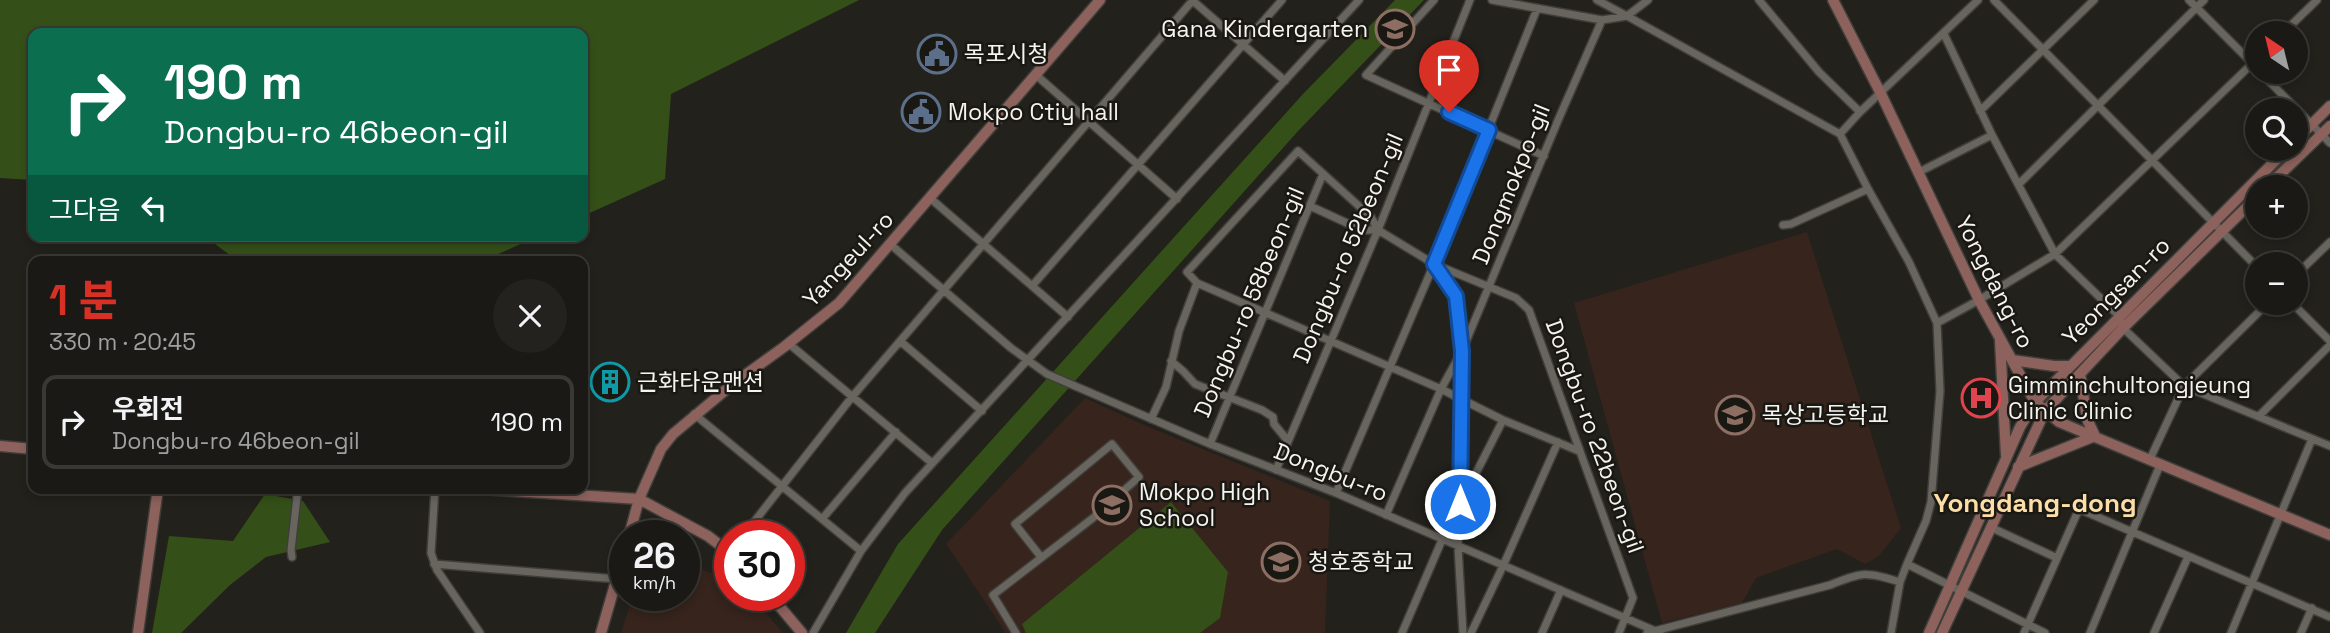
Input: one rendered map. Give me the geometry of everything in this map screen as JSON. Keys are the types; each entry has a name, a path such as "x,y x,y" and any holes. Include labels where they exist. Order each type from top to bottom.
{"street":[{"name":"Yangeul-ro","path":"633,520 639,499 661,449 673,434 694,414 839,303 1100,0"},
{"path":"755,520 852,397 1192,0 1285,81"},
{"path":"1032,286 1282,0"},
{"path":"813,633 861,551 905,493 1359,0"},
{"path":"1434,0 1366,75 1544,156"},
{"name":"Dongbu-ro 52beon-gil","path":"1276,470 1378,230 1469,0"},
{"path":"1492,0 1602,20 1627,16 1648,0"},
{"path":"1597,0 1840,134 1909,262 1937,323 1940,391 1931,502 1926,521 1900,582 1891,633"},
{"path":"1759,0 1819,72 1860,112"},
{"name":"Yongdang-ro","path":"1833,0 1979,300 2035,402 2059,422 2330,535"},
{"path":"1840,134 1978,0"},
{"path":"1994,0 2245,255"},
{"path":"1980,111 2094,0"},
{"path":"2189,0 2245,54"},
{"path":"2019,184 2204,0"},
{"path":"2295,21 2317,0"},
{"path":"1336,493 1434,264 1538,9"},
{"name":"Dongmokpo-gil","path":"1385,515 1441,389 1462,351 1602,20"},
{"path":"1944,34 1992,135 2056,254 2119,316 2123,328 2184,386 2330,446"},
{"path":"1036,75 1177,199"},
{"path":"1937,323 2056,254 2152,160 2245,77"},
{"path":"2274,84 2330,143"},
{"path":"2308,128 2330,106"},
{"path":"2279,175 2330,125"},
{"path":"1919,172 1992,135"},
{"path":"1310,206 1362,230 1378,230 1371,217 1298,151 1188,272 1197,283 1390,366 1503,420 1579,451"},
{"name":"Yeongsan-ro","path":"1929,633 2006,459 2035,402 2275,161"},
{"name":"Dongbu-ro 58beon-gil","path":"1210,444 1323,174"},
{"path":"1783,225 1791,224 1868,189"},
{"path":"930,198 1068,317"},
{"name":"Yeongsan-ro","path":"1942,633 2045,411 2123,328 2245,209"},
{"name":"Dongbu-ro 22beon-gil","path":"1378,230 1434,264 1521,301 1533,317 1633,598 1626,618"},
{"path":"2308,263 2330,242"},
{"name":"Dongbu-ro","path":"890,244 1028,361 1056,378 1210,444 1336,493 1653,632"},
{"path":"1434,264 1456,296 1462,351 1458,547 1463,633"},
{"path":"1151,419 1166,387 1179,331 1197,283"},
{"path":"2150,459 2184,386 2256,315"},
{"path":"2259,416 2330,343 2303,315"},
{"path":"2000,337 2006,459"},
{"path":"900,341 982,411"},
{"path":"789,343 932,463"},
{"path":"2012,360 2069,366"},
{"path":"1171,361 1195,384 1262,410 1273,418 1274,424 1288,441"},
{"path":"2018,467 2095,436 2087,419 2080,374"},
{"path":"694,414 861,551"},
{"path":"1402,633 1442,540 1503,420"},
{"path":"822,519 896,432"},
{"path":"2231,633 2312,439"},
{"path":"1471,633 1558,442"},
{"path":"1016,633 993,595 1093,518 1139,477 1112,444 1015,524 1041,556"},
{"path":"0,446 28,449"},
{"path":"2090,633 2160,465"},
{"path":"138,633 157,494"},
{"path":"292,557 297,494"},
{"path":"435,494 431,553 434,564 480,633"},
{"path":"560,494 639,499 714,541"},
{"path":"2024,633 2079,509 2330,617"},
{"path":"1990,527 2057,558"},
{"path":"2154,633 2188,557"},
{"path":"434,564 609,578"},
{"path":"1907,564 2045,633"},
{"path":"1653,632 1830,585 1858,574 1880,575 1900,582"},
{"path":"1542,633 1561,590"},
{"path":"601,633 609,606"},
{"path":"2301,633 2312,608"},
{"path":"783,611 802,633"},
{"path":"1619,633 1626,618"}],"shaded area":[{"name":"목상고등학교","path":"1807,232 1901,528 1878,557 1865,564 1837,549 1756,578 1742,603 1662,623 1574,303"},
{"name":"Mokpo High School","path":"1085,398 1330,501 1325,633 1006,633 946,544"},
{"path":"700,569 714,574 714,611 764,611 783,633 621,633 628,611 700,611"}],"green space":[{"path":"0,0 859,0 671,94 665,179 588,214 588,28 28,28 28,180 0,178"},
{"path":"1395,0 1424,0 1299,130 942,530 875,633 846,633 898,544 1303,94"},
{"path":"212,242 525,242 494,256 231,256"},
{"path":"265,494 303,501 330,542 266,557 230,585 181,633 152,633 169,536 233,541"},
{"path":"1171,502 1228,572 1220,618 1200,633 1026,633 1022,624"}],"place":[{"name":"Gana Kindergarten","path":"1395,29"},
{"name":"목포시청","path":"937,54"},
{"name":"Mokpo Ctiy hall","path":"921,112"},
{"name":"근화타운맨션","path":"610,382"},
{"name":"Gimminchultongjeung Clinic Clinic","path":"1981,398"},
{"name":"목상고등학교","path":"1735,415"},
{"name":"Mokpo High School","path":"1112,505"},
{"name":"청호중학교","path":"1281,562"}],"district":[{"name":"Yongdang-dong","path":"2035,503"}],"route":[{"path":"1449,112 1489,130 1434,264 1458,302 1462,351 1460,504"}]}
